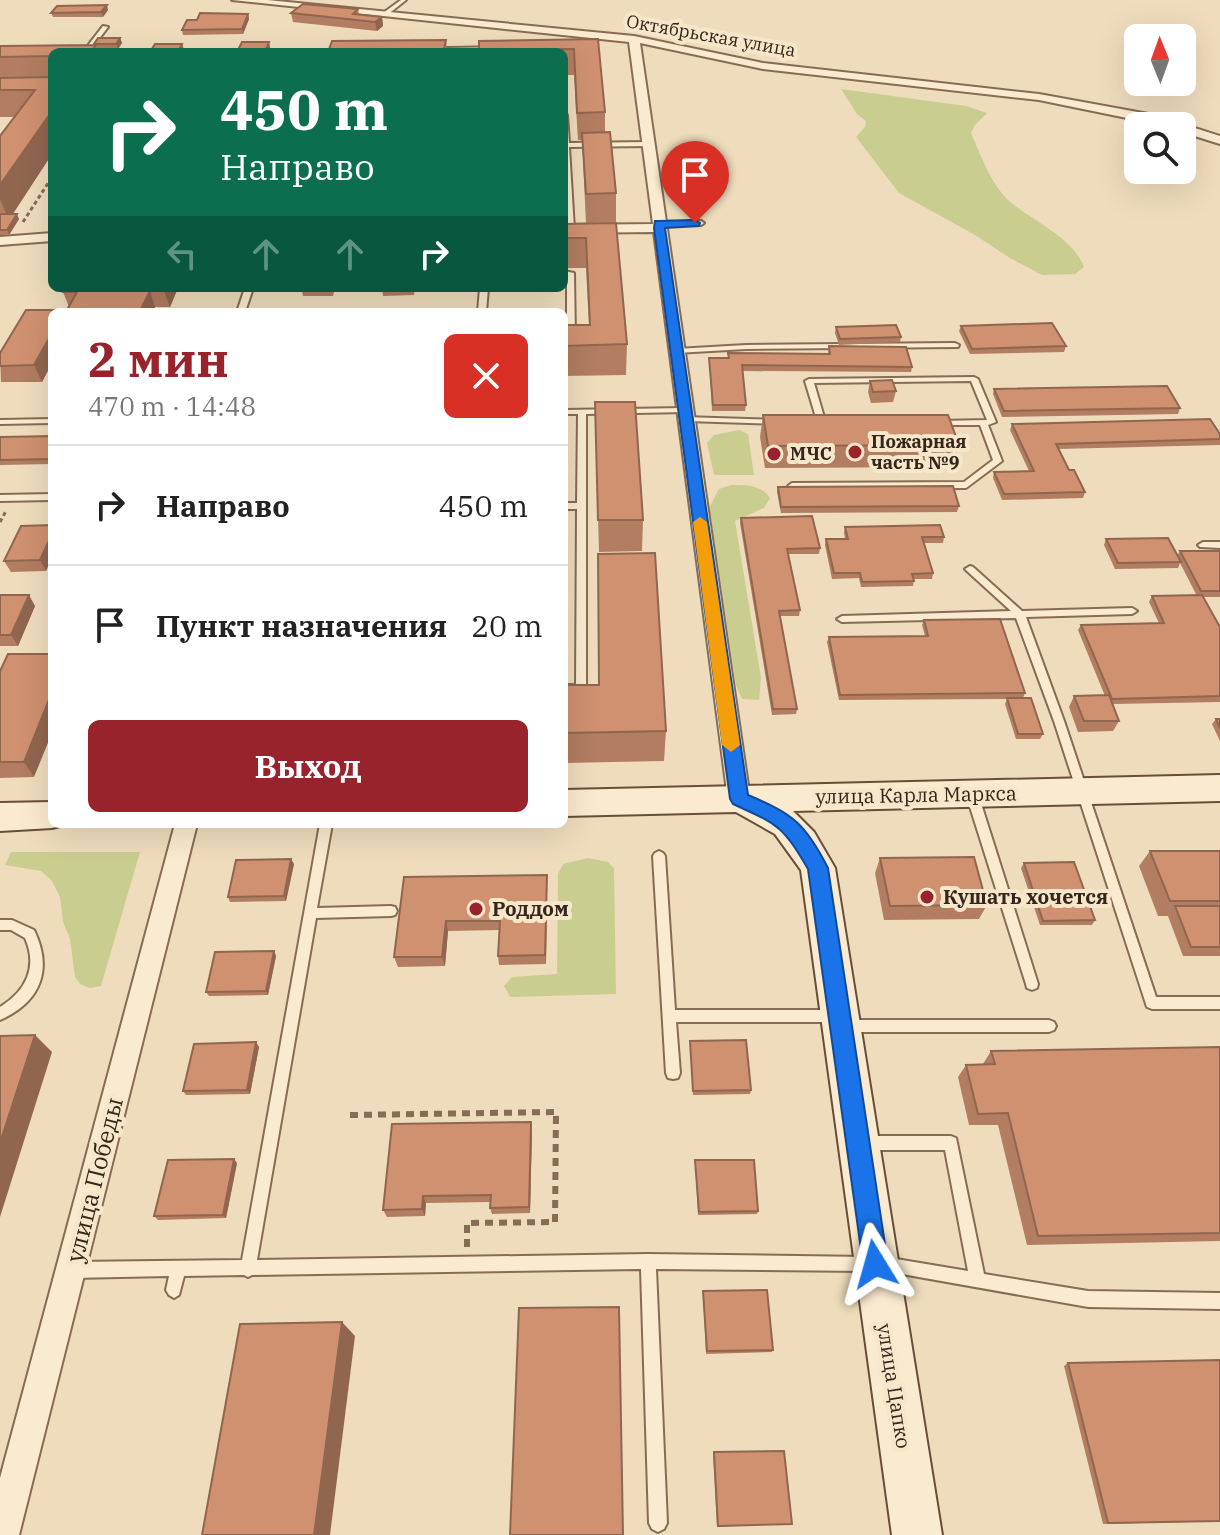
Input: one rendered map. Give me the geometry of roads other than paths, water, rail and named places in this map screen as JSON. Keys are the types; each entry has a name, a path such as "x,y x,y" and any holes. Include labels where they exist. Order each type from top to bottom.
{"street":[{"name":"Октябрьская улица","path":"237,0 634,44 763,66 1039,97 1124,113"},
{"path":"605,49 634,44 739,799"},
{"name":"Октябрьская улица","path":"1196,132 1220,140"},
{"path":"568,229 659,226"},
{"path":"6,241 48,237"},
{"name":"улица Карла Маркса","path":"568,803 1220,788"},
{"path":"818,868 816,822 826,810 854,796"},
{"name":"улица Цапко","path":"739,799 779,816 793,827 818,868 917,1535"},
{"path":"0,817 48,815"},
{"name":"улица Победы","path":"2,1535 185,828"}],"lane":[{"path":"385,14 404,0"},
{"path":"89,48 105,27"},
{"path":"568,145 648,144"},
{"path":"659,226 701,223"},
{"path":"568,273 571,340 568,340"},
{"path":"676,351 746,347 955,345"},
{"path":"822,424 809,381 974,379 992,422 924,423"},
{"path":"568,412 685,414 791,423"},
{"path":"568,689 581,689 582,412"},
{"path":"0,422 48,421"},
{"path":"792,486 966,485 998,461 983,422"},
{"path":"806,424 837,424"},
{"path":"0,498 48,497"},
{"path":"568,506 582,506"},
{"path":"1203,545 1220,545"},
{"path":"970,569 1019,613 1059,721 1152,1003 1220,1003"},
{"path":"842,619 1132,611"},
{"path":"972,794 1032,984"},
{"path":"248,1269 325,828"},
{"path":"659,856 673,1073"},
{"path":"311,913 391,911"},
{"path":"0,925 12,925 30,934 38,963 36,977 27,994 0,1014"},
{"path":"670,1016 1049,1026"},
{"path":"858,1143 951,1143 977,1279"},
{"path":"71,1270 648,1261 875,1264 1088,1299 1220,1301"},
{"path":"648,1261 658,1523"},
{"path":"174,1290 178,1270"}],"place":[{"name":"Пожарная часть №9","path":"855,452"},
{"name":"МЧС","path":"774,454"},
{"name":"Кушать хочется","path":"927,897"},
{"name":"Роддом","path":"476,909"}]}
